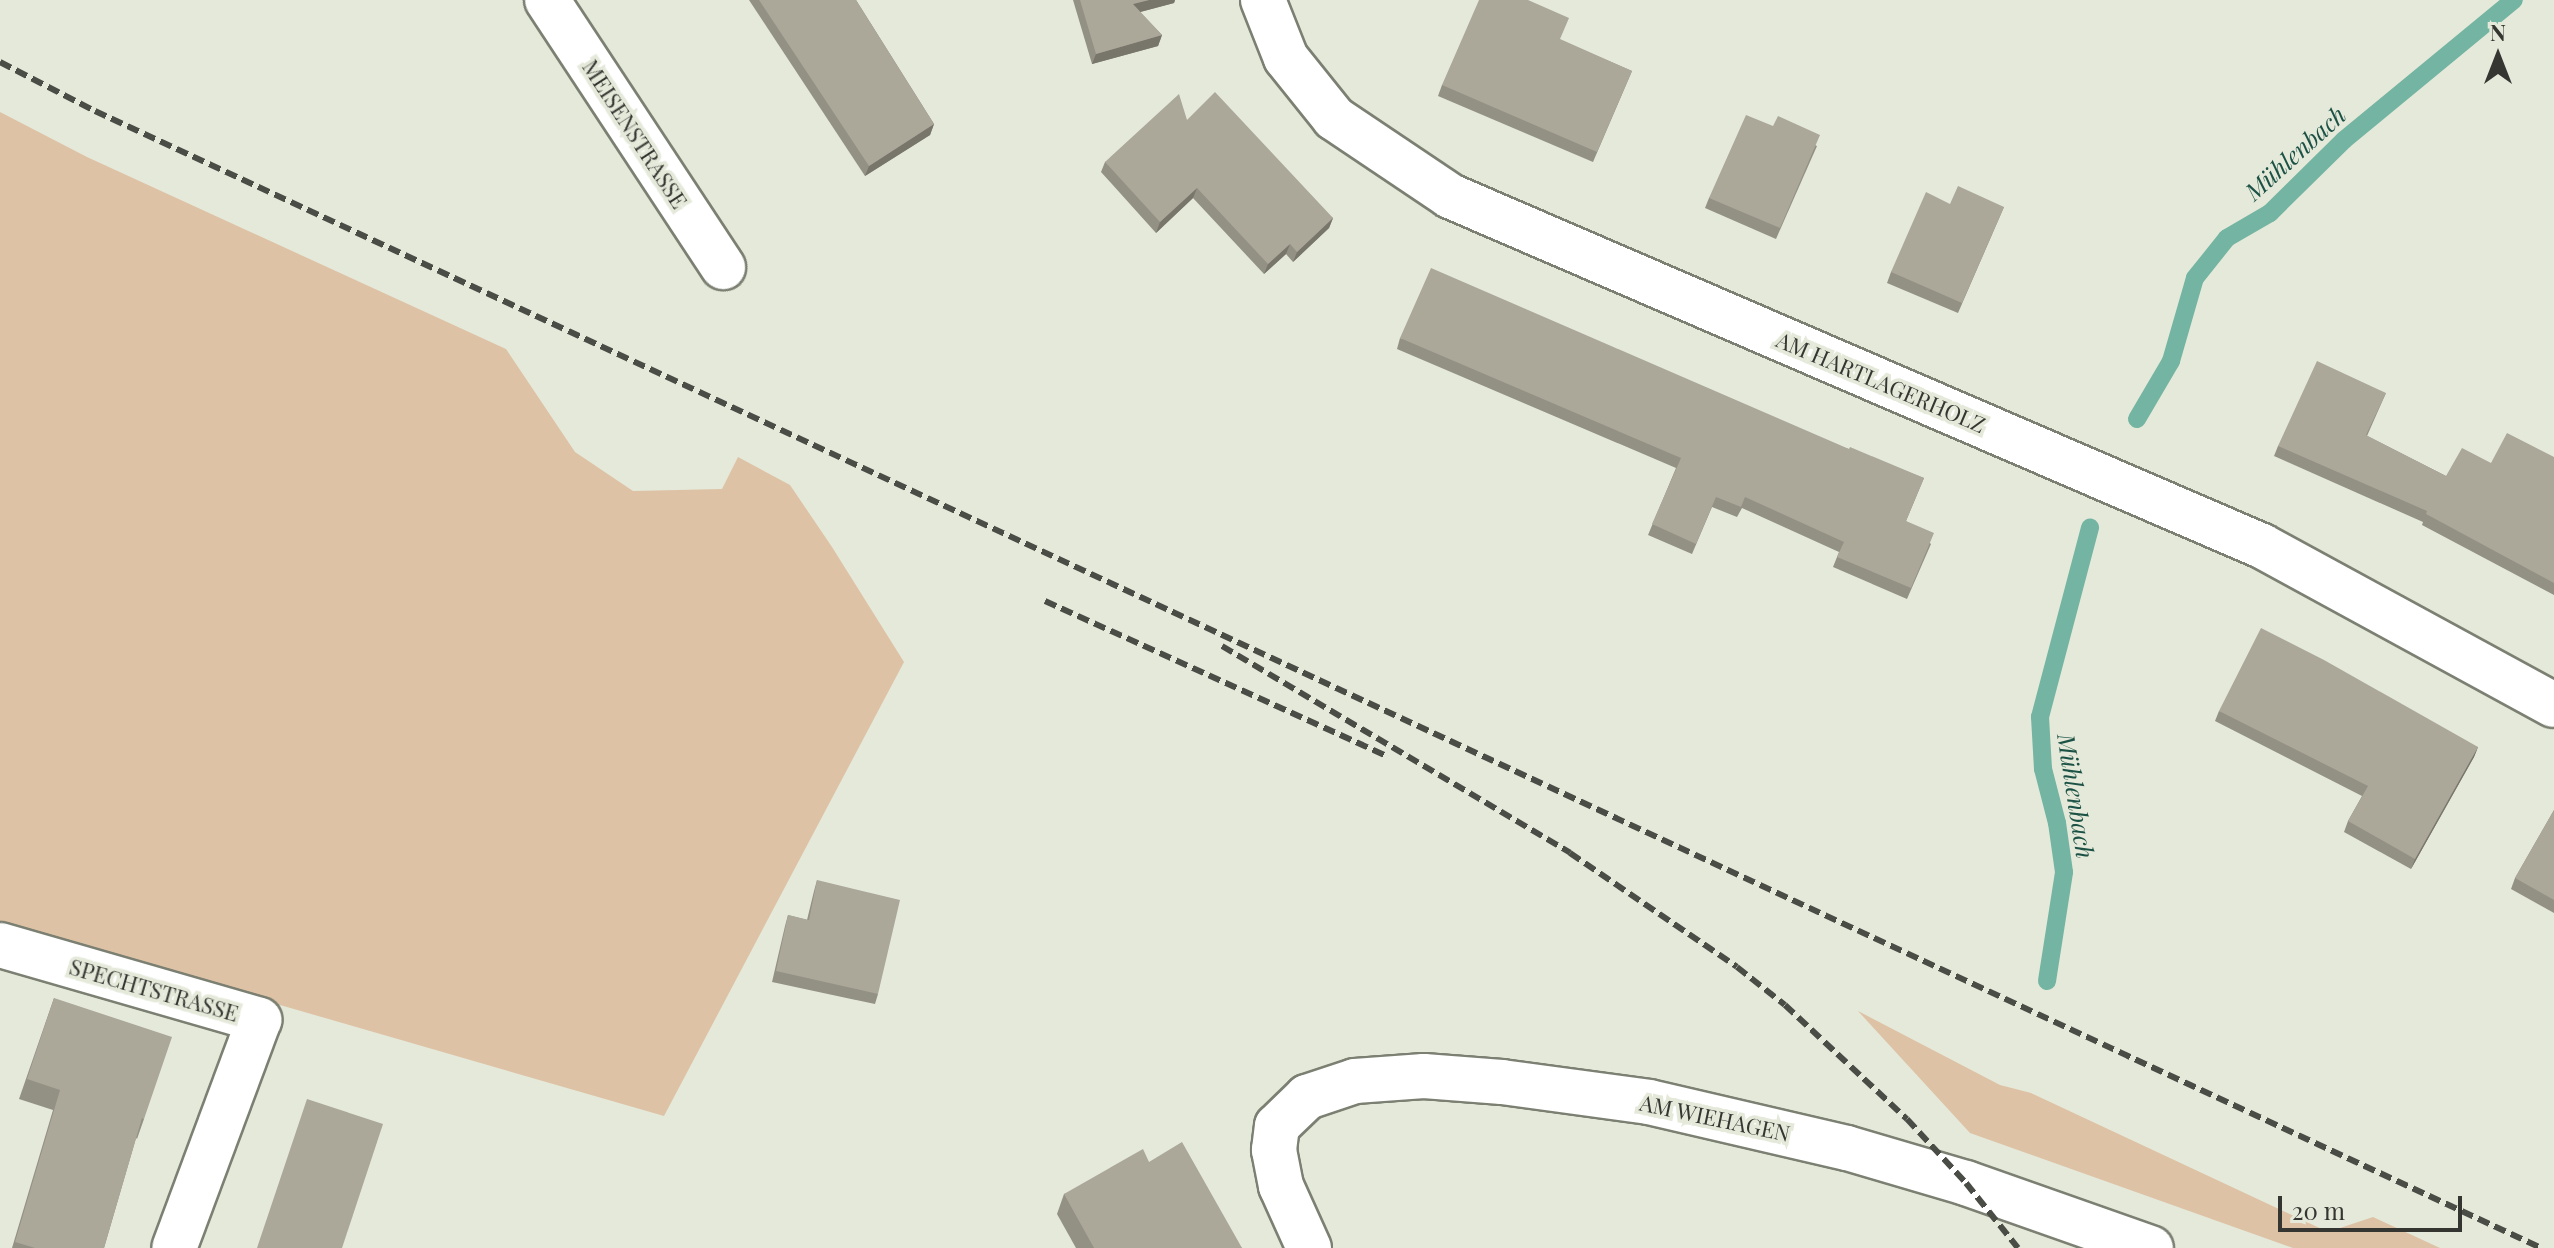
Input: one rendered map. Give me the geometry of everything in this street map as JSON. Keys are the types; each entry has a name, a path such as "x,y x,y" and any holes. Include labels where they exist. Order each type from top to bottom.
{"street":[{"name":"MEISENSTRASSE","path":"547,0 723,267"},
{"name":"AM HARTLAGERHOLZ","path":"1263,0 1286,58 1334,118 1450,196 2262,546 2554,705"},
{"name":"SPECHTSTRASSE","path":"0,945 259,1020 174,1248"},
{"name":"AM WIEHAGEN","path":"1309,1248 1281,1186 1274,1150 1277,1126 1307,1097 1355,1081 1424,1076 1502,1082 1634,1100 1847,1148 1966,1183 2151,1248"}],"shaded area":[{"path":"0,112 87,157 506,349 575,452 633,491 722,489 738,457 790,485 832,547 904,662 664,1116 0,924"},
{"path":"1858,1011 2000,1085 2031,1093 2328,1232 2373,1217 2440,1248 2293,1248 1970,1133"}],"building":[{"path":"759,0 856,0 934,124 869,166"},
{"path":"1080,0 1149,0 1133,4 1162,35 1096,54"},
{"path":"1479,0 1528,0 1569,18 1560,39 1632,71 1597,152 1442,85"},
{"path":"1215,92 1333,218 1297,252 1290,244 1268,264 1197,188 1160,222 1105,162 1179,94 1187,120"},
{"path":"1746,115 1773,126 1778,116 1820,135 1780,228 1709,198"},
{"path":"1958,186 2004,207 1962,303 1891,272 1926,192 1950,204"},
{"path":"1431,268 1849,449 1924,478 1906,521 1934,533 1911,588 1837,557 1844,542 1745,497 1741,507 1716,497 1696,544 1652,524 1681,458 1400,338"},
{"path":"2317,361 2386,393 2366,435 2446,476 2462,448 2491,463 2507,433 2554,457 2554,583 2426,514 2427,511 2278,446"},
{"path":"2261,628 2478,747 2415,859 2348,821 2368,786 2219,711"},
{"path":"2554,810 2554,900 2515,878"},
{"path":"817,880 900,900 878,994 776,971 788,915 809,920"},
{"path":"54,998 172,1037 142,1118 104,1248 35,1248 15,1242 60,1090 27,1079"},
{"path":"307,1099 383,1124 342,1248 257,1248"},
{"path":"1182,1142 1242,1248 1094,1248 1064,1194 1143,1149 1149,1162"}],"waterway":[{"name":"Mühlenbach","path":"2137,419 2171,361 2195,278 2227,238 2270,213 2344,140 2514,0"},
{"name":"Mühlenbach","path":"2047,981 2064,872 2057,823 2043,769 2040,717 2090,528"}],"railway":[{"path":"0,62 95,111 2541,1248"},
{"path":"1045,601 1386,756"},
{"path":"1222,646 1570,853 1737,967 1785,1005 1907,1119 1966,1183 2018,1248"}]}
